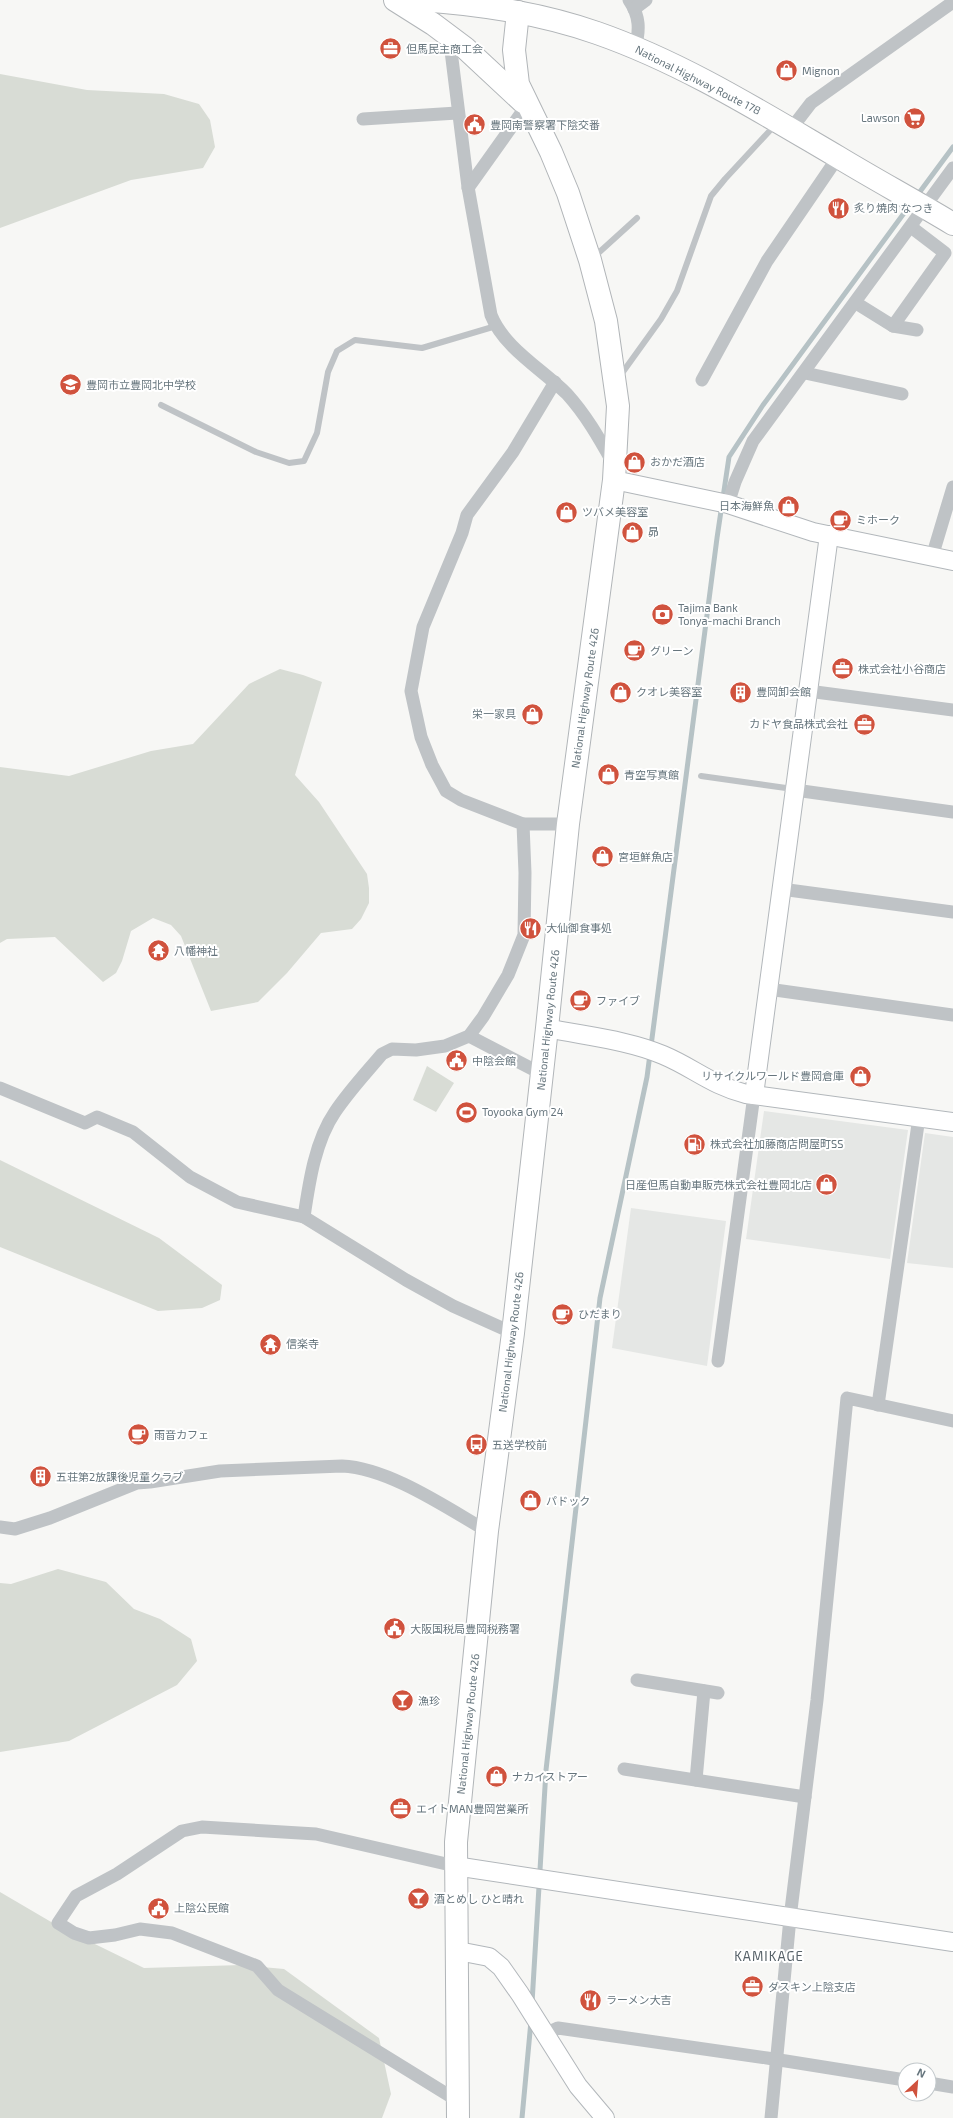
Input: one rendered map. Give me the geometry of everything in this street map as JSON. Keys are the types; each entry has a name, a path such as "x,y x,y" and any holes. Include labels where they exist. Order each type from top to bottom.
{"highway":[{"path":"395,0 449,35 480,60 527,105"},
{"name":"National Highway Route 178","path":"420,0 518,12 572,25 635,48 688,73 785,125 953,224"},
{"name":"National Highway Route 426","path":"458,2109 458,1951 455,1866 487,1531 513,1333 548,1028 568,824 615,474 618,431 616,382 606,321 590,260 560,173 518,84 514,62 518,12"}],"street":[{"path":"635,48 639,24 632,4 646,0"},
{"path":"785,125 811,103 953,2"},
{"path":"449,35 457,113 468,188 489,307 496,326 519,350 555,382 587,418 615,474 696,498 728,504 813,532 953,561"},
{"path":"468,188 527,105"},
{"path":"363,119 457,113"},
{"path":"702,380 767,261 838,157"},
{"path":"728,504 735,482 753,441 805,373 911,227 917,203 953,168"},
{"path":"893,326 945,252 911,227"},
{"path":"856,303 893,326 917,330"},
{"path":"805,373 902,394"},
{"path":"555,382 513,452 467,515 462,533 423,627 411,691 415,716 426,751 446,791 461,800 523,824 568,824"},
{"path":"932,557 953,487"},
{"path":"718,1361 829,535"},
{"path":"808,691 953,710"},
{"path":"795,790 953,812"},
{"path":"304,1217 311,1172 334,1112 382,1054 392,1049 416,1050 445,1046 469,1036 483,1017 508,975 524,934 525,872 523,824"},
{"path":"781,889 953,912"},
{"path":"768,989 953,1015"},
{"path":"548,1028 649,1050 677,1061 719,1086 754,1095 953,1122"},
{"path":"469,1036 542,1074"},
{"path":"0,1088 85,1123 97,1117 133,1132 190,1177 237,1202 304,1217 406,1280 453,1306 513,1333"},
{"path":"878,1405 919,1117"},
{"path":"771,2118 790,1918 817,1700 847,1398 953,1421"},
{"path":"0,1527 15,1529 50,1518 137,1483 220,1471 342,1466 357,1467 373,1472 434,1499 487,1531"},
{"path":"637,1680 718,1693"},
{"path":"696,1780 704,1691"},
{"path":"624,1769 805,1797"},
{"path":"458,2109 278,1990 257,1966 232,1955 172,1933 140,1929 115,1935 89,1938 74,1933 58,1923 76,1896 117,1874 182,1831 202,1827 316,1834 455,1866 553,1883 953,1942"},
{"path":"458,1951 481,1954 495,1961 520,1994 578,2086 605,2118"},
{"path":"543,2031 558,2028 897,2079"},
{"path":"937,2084 953,2087"}],"lane":[{"path":"616,382 661,319 677,291 711,196 725,179 785,125"},
{"path":"590,260 637,218"},
{"path":"160,405 256,452 289,463 304,460 317,433 328,372 337,352 356,340 422,348 496,326"},
{"path":"701,776 770,785 795,790"}],"shaded area":[{"path":"0,74 87,90 164,94 199,104 210,120 215,147 203,168 131,180 0,228"},
{"path":"280,669 322,682 295,775 319,802 367,874 369,903 361,919 352,929 321,933 287,973 258,1002 211,1011 181,936 171,925 153,918 131,931 122,961 116,973 103,982 55,937 7,939 0,943 0,767 69,776 151,751 193,744 249,684"},
{"path":"427,1066 454,1083 436,1112 413,1100"},
{"name":"日産但馬自動車販売株式会社豊岡北店","path":"764,1111 908,1130 890,1259 746,1239"},
{"path":"925,1133 953,1137 953,1268 907,1263"},
{"path":"0,1160 159,1238 222,1285 220,1300 202,1308 158,1311 0,1247"},
{"path":"631,1208 726,1221 707,1366 612,1348"},
{"path":"58,1569 106,1582 134,1609 160,1619 191,1639 197,1661 177,1685 69,1741 0,1752 0,1583 11,1584"},
{"path":"0,1892 58,1926 144,1968 241,1965 284,1969 379,2038 391,2094 382,2118 0,2118"}],"waterway":[{"path":"916,197 953,147"},
{"path":"651,1046 717,538 729,457 763,405 910,205"},
{"path":"532,2003 546,1770 600,1298 647,1077 650,1054"},
{"path":"522,2118 531,2021"}],"place":[{"name":"但馬民主商工会","path":"390,49"},
{"name":"Mignon","path":"787,71"},
{"name":"Lawson","path":"915,118"},
{"name":"豊岡南警察署下陰交番","path":"475,125"},
{"name":"炙り焼肉 なつき","path":"838,208"},
{"name":"豊岡市立豊岡北中学校","path":"70,385"},
{"name":"おかだ酒店","path":"635,462"},
{"name":"日本海鮮魚","path":"789,506"},
{"name":"ツバメ美容室","path":"567,512"},
{"name":"ミホーク","path":"840,520"},
{"name":"昴","path":"632,532"},
{"name":"Tajima Bank Tonya-machi Branch","path":"662,614"},
{"name":"グリーン","path":"634,651"},
{"name":"株式会社小谷商店","path":"842,669"},
{"name":"クオレ美容室","path":"621,692"},
{"name":"豊岡卸会館","path":"741,692"},
{"name":"栄一家具","path":"532,714"},
{"name":"カドヤ食品株式会社","path":"864,724"},
{"name":"青空写真館","path":"609,775"},
{"name":"宮垣鮮魚店","path":"602,857"},
{"name":"大仙御食事処","path":"530,928"},
{"name":"八幡神社","path":"159,951"},
{"name":"ファイブ","path":"580,1001"},
{"name":"中陰会館","path":"456,1061"},
{"name":"リサイクルワールド豊岡倉庫","path":"860,1076"},
{"name":"Toyooka Gym 24","path":"466,1112"},
{"name":"株式会社加藤商店問屋町SS","path":"695,1144"},
{"name":"日産但馬自動車販売株式会社豊岡北店","path":"827,1185"},
{"name":"ひだまり","path":"562,1314"},
{"name":"信楽寺","path":"270,1344"},
{"name":"雨音カフェ","path":"139,1435"},
{"name":"五送学校前","path":"477,1445"},
{"name":"五荘第2放課後児童クラブ","path":"41,1477"},
{"name":"パドック","path":"531,1501"},
{"name":"大阪国税局豊岡税務署","path":"395,1629"},
{"name":"漁珍","path":"402,1701"},
{"name":"ナカイストアー","path":"497,1777"},
{"name":"エイトMAN豊岡営業所","path":"400,1809"},
{"name":"酒とめし ひと晴れ","path":"418,1899"},
{"name":"上陰公民館","path":"158,1908"},
{"name":"ダスキン上陰支店","path":"752,1987"},
{"name":"ラーメン大吉","path":"590,2000"}],"district":[{"name":"KAMIKAGE","path":"769,1956"}]}
